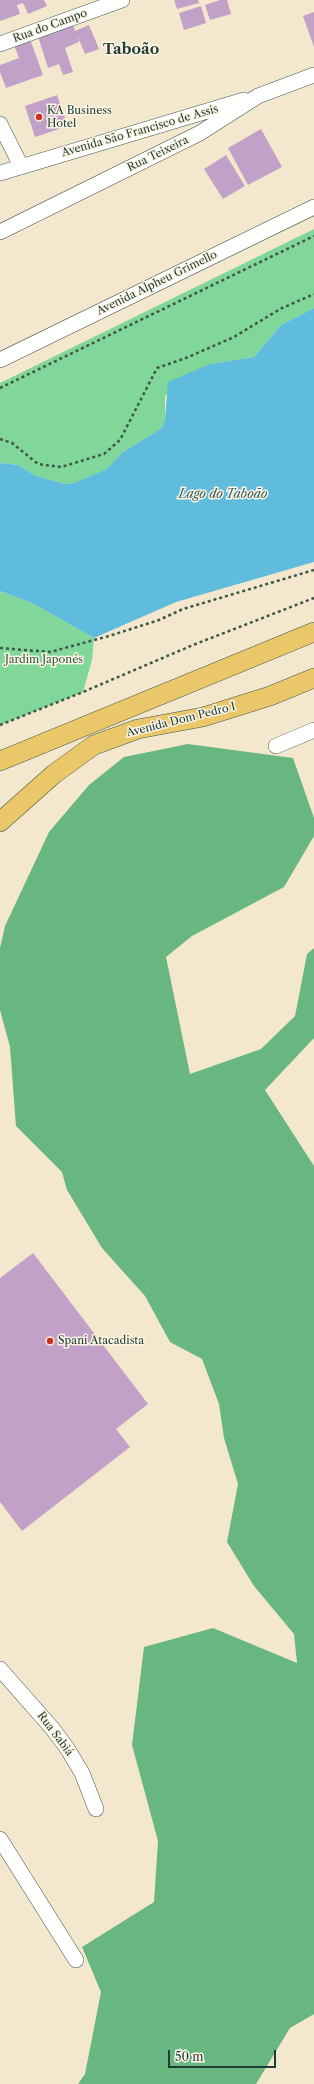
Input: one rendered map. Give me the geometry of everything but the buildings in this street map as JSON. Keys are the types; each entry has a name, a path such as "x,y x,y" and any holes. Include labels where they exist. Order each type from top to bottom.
{"main road":[{"path":"0,761 314,632"},
{"name":"Avenida Dom Pedro I","path":"0,822 54,774 94,745 138,729 203,717 270,696 314,678"}],"street":[{"name":"Rua do Campo","path":"0,44 122,0"},
{"name":"Rua Teixeira","path":"0,232 200,133 258,96 314,74"},
{"name":"Avenida São Francisco de Assis","path":"0,173 258,96"},
{"path":"0,124 21,166"},
{"name":"Avenida Alpheu Grimello","path":"0,360 314,207"},
{"path":"276,746 314,730"},
{"path":"0,829 27,797"},
{"name":"Rua Sabiá","path":"0,1669 52,1728 67,1748 82,1773 96,1809"},
{"path":"0,1839 76,1960"}],"path":[{"path":"0,388 314,236"},
{"path":"0,439 12,444 38,464 61,467 104,454 120,440 157,368 186,358 234,337 280,309 314,294"},
{"path":"0,648 50,652 109,636 159,620 183,609 314,570"},
{"path":"0,724 83,692 193,645 314,598"}],"green space":[{"path":"314,229 314,308 281,325 254,357 210,364 165,396 165,419 162,428 123,452 108,469 74,483 65,484 36,476 18,465 0,463 0,383"},
{"name":"Jardim Japonês","path":"0,591 32,603 94,638 92,660 83,692 0,725"},
{"path":"188,744 293,758 314,818 314,836 284,887 192,936 166,957 190,1074 261,1049 295,1016 307,954 314,948 314,1038 265,1090 314,1166 314,2014 290,2028 256,2084 78,2084 85,2074 101,1992 82,1947 154,1902 158,1841 132,1745 144,1647 213,1628 297,1663 294,1634 254,1586 227,1542 238,1484 224,1438 219,1404 202,1359 170,1342 145,1296 102,1248 67,1190 62,1172 16,1126 10,1047 0,1010 0,948 5,926 49,832 89,785 124,757"}],"water":[{"name":"Lago do Taboão","path":"314,308 314,562 176,602 94,638 32,603 0,591 0,463 18,465 36,476 65,484 74,483 107,469 123,452 162,428 165,419 168,382 210,364 254,357 281,325"}],"place":[{"name":"KA Business Hotel","path":"39,117"},
{"name":"Spani Atacadista","path":"50,1341"}],"district":[{"name":"Taboão","path":"131,50"}]}
